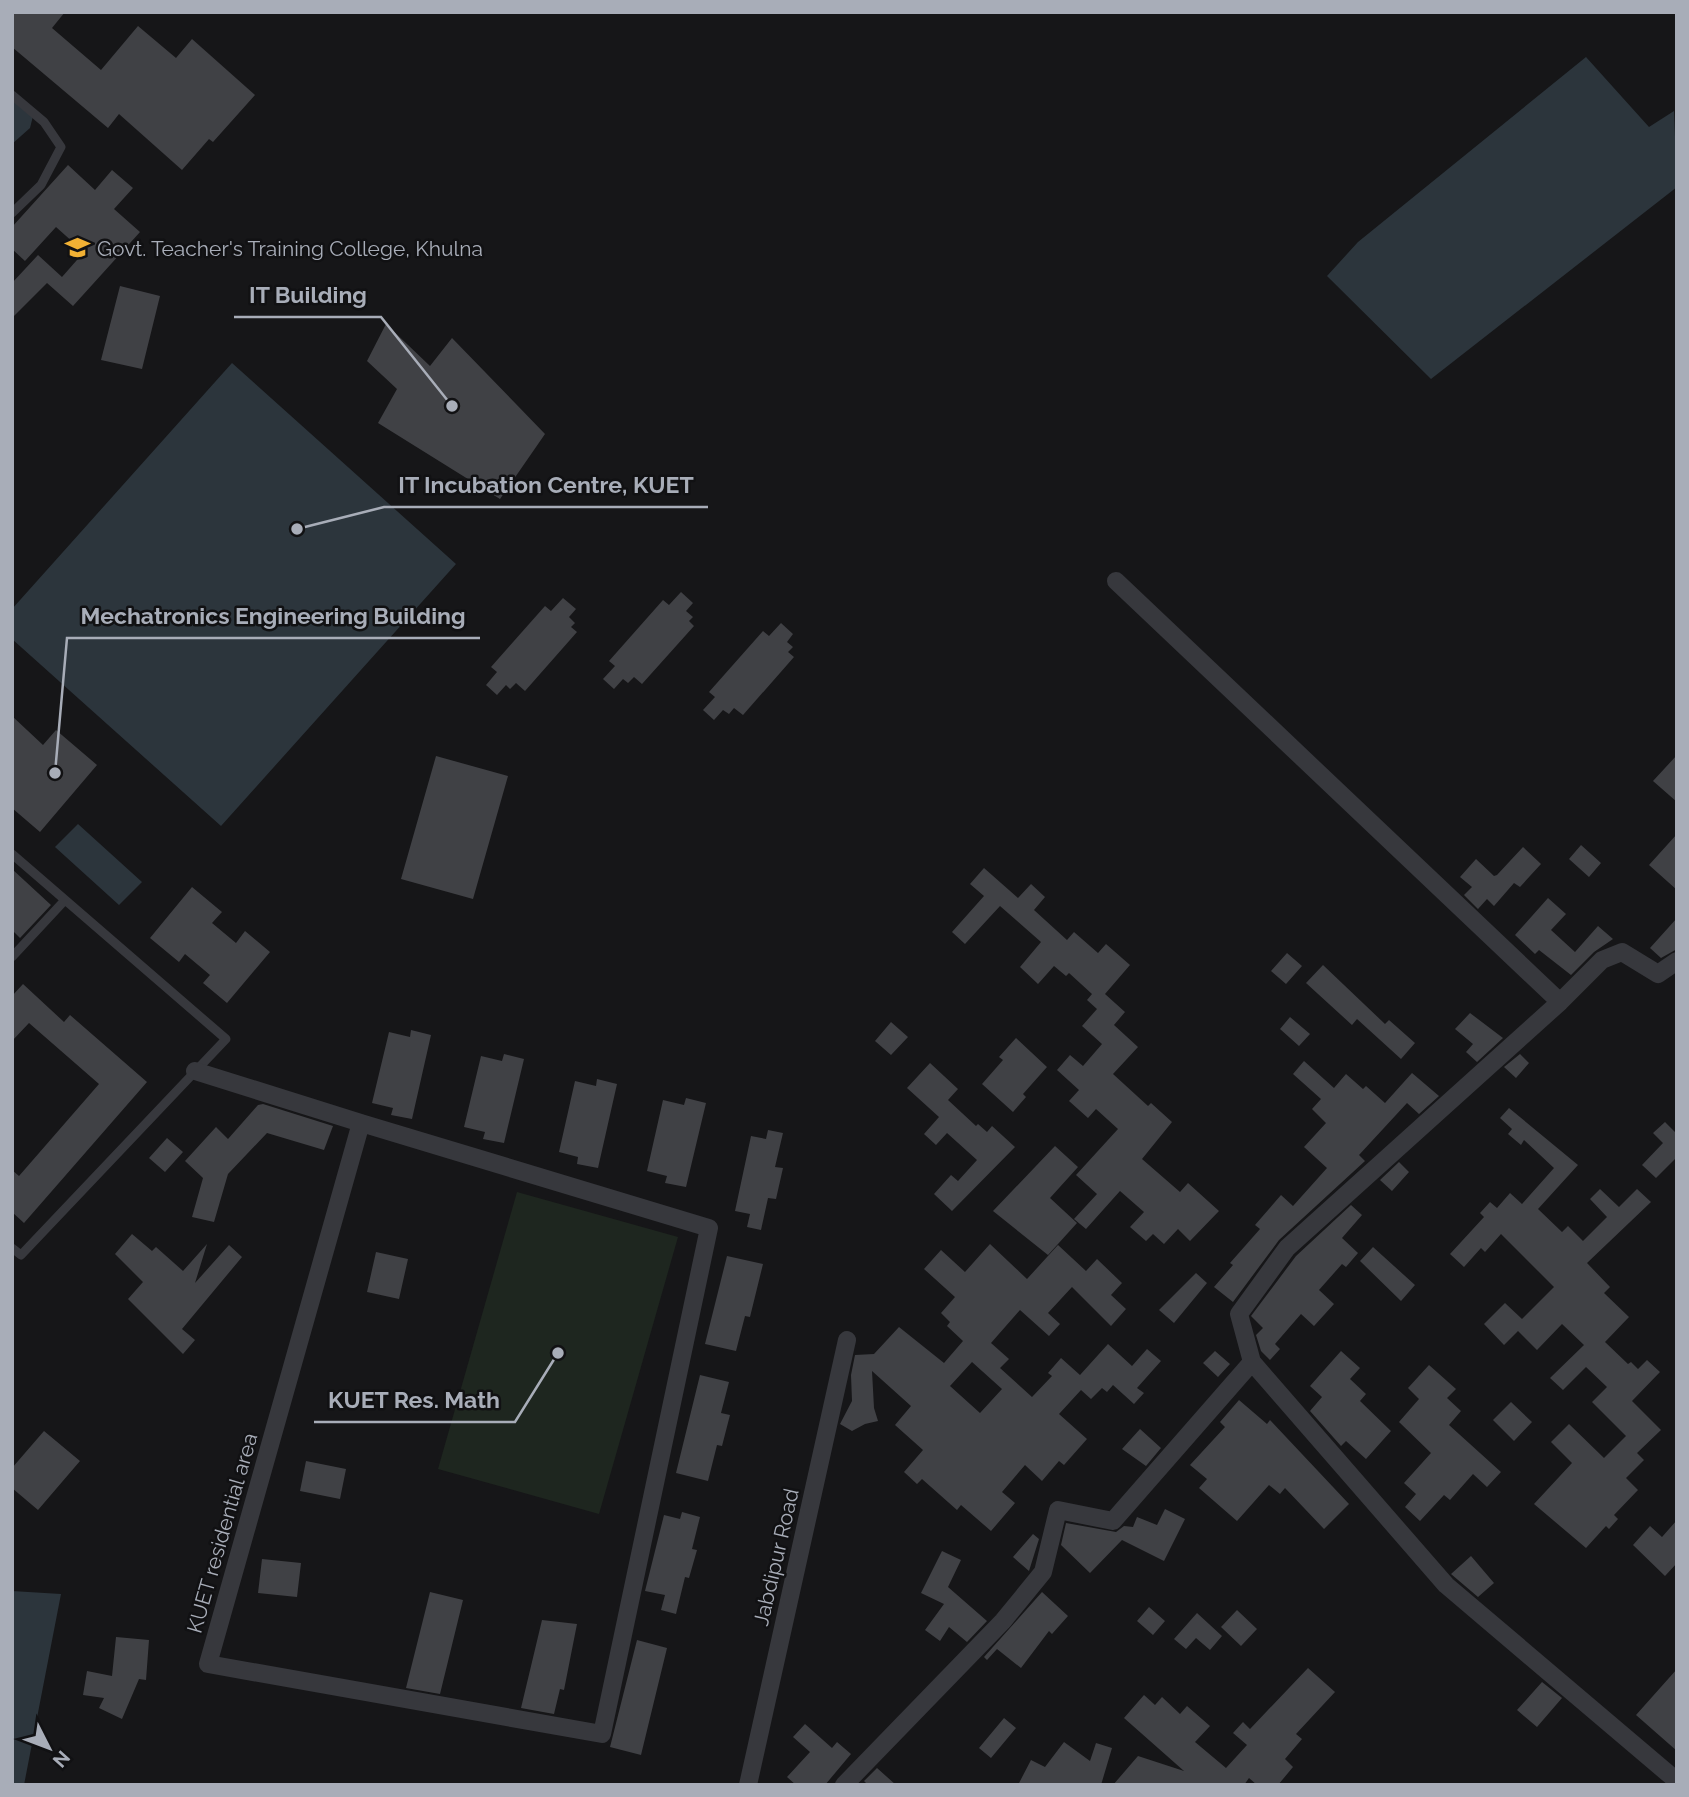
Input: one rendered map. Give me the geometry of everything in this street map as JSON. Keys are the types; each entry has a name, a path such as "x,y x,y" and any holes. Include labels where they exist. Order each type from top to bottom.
{"street":[{"path":"1116,581 1560,1002"},
{"path":"1677,961 1658,974 1622,952 1602,960 1560,1002 1287,1248 1239,1314 1252,1362 1446,1586 1677,1781"},
{"path":"195,1071 361,1123"},
{"name":"KUET residential area","path":"361,1123 709,1228 602,1734 208,1664 361,1123"},
{"name":"Jabdipur Road","path":"748,1785 847,1340"},
{"path":"844,1785 1003,1621 1043,1573 1058,1510 1113,1521 1252,1362"}],"lane":[{"path":"12,95 44,122 61,147 41,186 12,213"},
{"path":"12,854 226,1039 21,1255 12,1248"},
{"path":"12,957 65,900"}],"shaded area":[{"path":"1586,57 1649,127 1674,111 1677,187 1431,379 1327,276 1358,242"},
{"path":"12,96 33,116 30,128 12,144"},
{"path":"232,363 456,564 221,826 12,639 12,609"},
{"path":"78,824 142,882 119,905 55,847"},
{"path":"517,1192 678,1237 599,1514 438,1469"},
{"path":"12,1591 61,1594 24,1785 12,1785"}],"building":[{"path":"12,12 65,12 52,28 101,70 138,26 176,58 192,39 255,95 213,142 209,139 182,170 119,114 108,128 12,47"},
{"path":"68,165 95,190 112,170 133,188 114,209 140,232 73,306 47,283 12,318 12,283 38,255 62,277 84,252 56,227 25,261 12,249 12,227"},
{"path":"120,286 160,296 142,369 101,360"},
{"path":"386,324 430,366 452,338 545,434 500,499 378,423 397,389 367,361"},
{"path":"681,592 693,603 686,611 693,617 689,621 694,626 642,684 634,677 628,683 623,679 614,689 603,679 615,666 609,661 663,600 669,605"},
{"path":"563,598 576,609 569,617 575,623 571,627 577,632 525,691 516,683 510,689 506,685 497,695 486,685 497,672 491,667 545,606 551,611"},
{"path":"781,623 793,634 787,642 793,647 788,652 794,657 743,715 734,708 729,714 723,710 714,720 703,710 715,697 709,692 763,631 769,636"},
{"path":"12,716 43,745 56,730 97,765 40,832 12,808"},
{"path":"1677,755 1677,802 1653,781"},
{"path":"436,756 508,776 473,899 401,879"},
{"path":"1677,834 1677,890 1649,865"},
{"path":"1581,845 1601,863 1589,877 1569,859"},
{"path":"1523,847 1541,864 1520,887 1514,883 1494,906 1487,899 1478,909 1464,895 1472,887 1460,877 1476,859 1494,876 1497,875"},
{"path":"984,868 1018,898 1031,884 1045,897 1034,910 1067,940 1074,932 1098,953 1106,944 1130,965 1105,994 1125,1012 1114,1025 1138,1047 1113,1074 1148,1106 1151,1103 1172,1122 1142,1159 1180,1192 1188,1183 1219,1211 1190,1241 1178,1229 1164,1244 1153,1234 1146,1241 1130,1227 1144,1212 1120,1191 1086,1229 1074,1219 1097,1194 1076,1175 1118,1129 1096,1109 1088,1118 1069,1101 1079,1090 1057,1070 1070,1055 1083,1066 1102,1044 1082,1026 1097,1009 1087,1000 1092,994 1069,973 1066,976 1054,966 1038,984 1020,967 1041,942 1000,906 965,944 952,932 984,896 970,884"},
{"path":"12,869 51,905 20,938 12,930"},
{"path":"192,887 222,912 212,923 236,943 245,931 270,952 227,1003 203,983 210,975 185,954 179,962 150,938"},
{"path":"1548,898 1566,914 1551,930 1575,952 1598,926 1613,939 1594,952 1571,975 1539,950 1535,954 1515,935"},
{"path":"1677,918 1677,949 1661,958 1650,948"},
{"path":"1287,953 1302,966 1286,984 1271,971"},
{"path":"1323,965 1385,1024 1389,1020 1415,1043 1401,1059 1357,1019 1352,1025 1306,983"},
{"path":"23,984 64,1022 70,1015 147,1082 24,1223 12,1212 12,1170 19,1176 99,1084 29,1023 12,1041 12,996"},
{"path":"1470,1013 1503,1038 1477,1062 1466,1052 1473,1044 1455,1029"},
{"path":"1290,1017 1310,1034 1299,1046 1280,1029"},
{"path":"891,1022 908,1037 891,1055 875,1041"},
{"path":"411,1030 431,1035 412,1119 391,1115 393,1108 372,1103 389,1032 410,1037"},
{"path":"1016,1038 1047,1067 1023,1094 1026,1097 1013,1112 982,1084 1003,1060 999,1057"},
{"path":"504,1054 524,1059 504,1143 483,1139 485,1132 464,1127 481,1056 502,1061"},
{"path":"1520,1054 1529,1063 1516,1078 1504,1067"},
{"path":"1304,1061 1334,1088 1346,1074 1363,1089 1366,1086 1385,1103 1412,1073 1439,1096 1419,1114 1407,1103 1359,1155 1365,1161 1279,1240 1233,1302 1214,1287 1233,1265 1230,1263 1260,1229 1255,1225 1281,1195 1293,1206 1327,1168 1304,1147 1326,1123 1312,1109 1321,1099 1293,1074"},
{"path":"930,1063 958,1089 948,1100 976,1126 978,1124 987,1132 992,1126 1015,1147 952,1211 934,1194 951,1175 958,1181 977,1160 947,1133 936,1145 924,1134 939,1117 907,1088"},
{"path":"597,1079 617,1084 598,1168 577,1164 578,1157 559,1152 575,1081 596,1086"},
{"path":"686,1098 706,1103 686,1187 665,1183 667,1176 647,1171 663,1100 684,1105"},
{"path":"263,1104 333,1126 324,1150 267,1133 228,1174 214,1222 192,1217 203,1178 185,1161 216,1127 228,1139 258,1105"},
{"path":"1509,1108 1578,1165 1538,1209 1562,1232 1568,1226 1583,1241 1607,1217 1590,1199 1600,1189 1619,1207 1637,1189 1651,1202 1587,1263 1610,1287 1604,1293 1629,1317 1605,1342 1628,1364 1631,1362 1638,1369 1647,1360 1660,1372 1632,1401 1661,1430 1637,1453 1644,1460 1626,1478 1638,1490 1614,1515 1618,1519 1609,1529 1606,1526 1586,1548 1534,1504 1572,1463 1551,1442 1569,1424 1604,1458 1626,1436 1592,1402 1607,1387 1586,1367 1563,1390 1550,1378 1584,1345 1562,1324 1537,1350 1518,1331 1504,1345 1484,1324 1505,1303 1522,1319 1554,1287 1501,1234 1485,1252 1481,1248 1464,1267 1450,1254 1484,1217 1480,1213 1490,1202 1497,1208 1510,1193 1522,1204 1554,1168 1524,1140 1521,1145 1508,1134 1512,1129 1500,1118"},
{"path":"1665,1122 1675,1132 1677,1130 1677,1157 1656,1178 1642,1165 1663,1143 1653,1133"},
{"path":"768,1130 783,1133 775,1167 783,1168 776,1199 768,1198 761,1230 747,1227 750,1214 735,1211 751,1136 766,1139"},
{"path":"167,1138 183,1152 165,1172 149,1158"},
{"path":"1055,1146 1078,1167 1050,1198 1077,1223 1048,1255 993,1211"},
{"path":"1399,1162 1409,1172 1392,1191 1380,1180"},
{"path":"1351,1205 1362,1215 1342,1238 1358,1253 1346,1267 1342,1264 1319,1290 1334,1304 1314,1326 1301,1314 1275,1344 1280,1349 1270,1360 1261,1351 1256,1335 1263,1328 1251,1316 1296,1256"},
{"path":"132,1234 152,1251 156,1247 183,1271 207,1244 195,1283 229,1245 242,1257 182,1329 195,1340 183,1354 128,1299 143,1282 115,1254"},
{"path":"990,1244 1027,1279 1058,1245 1086,1271 1097,1259 1122,1283 1111,1295 1126,1309 1111,1326 1072,1287 1048,1313 1060,1324 1049,1336 1020,1310 991,1343 1009,1359 1000,1368 1032,1397 1052,1376 1048,1373 1061,1358 1080,1375 1108,1344 1132,1366 1147,1349 1161,1361 1137,1388 1144,1393 1134,1404 1113,1385 1107,1392 1102,1388 1091,1399 1081,1390 1059,1414 1087,1439 1064,1465 1059,1461 1042,1481 1025,1465 1002,1492 1015,1503 991,1531 961,1505 957,1510 922,1479 917,1484 904,1472 923,1450 895,1425 911,1406 872,1371 874,1408 878,1421 852,1431 840,1424 852,1401 851,1375 855,1355 874,1354 899,1327 944,1363 963,1341 947,1326 950,1322 941,1313 955,1297 924,1269 941,1250 965,1272","holes":["972,1362 1002,1389 980,1413 950,1386"]},
{"path":"1373,1247 1415,1285 1401,1301 1360,1261"},
{"path":"376,1252 408,1259 399,1299 367,1292"},
{"path":"727,1256 763,1264 750,1317 745,1316 736,1351 705,1344"},
{"path":"1196,1273 1207,1283 1174,1323 1159,1310"},
{"path":"1215,1351 1230,1364 1218,1377 1203,1363"},
{"path":"1341,1351 1360,1368 1350,1379 1366,1394 1360,1401 1391,1431 1366,1459 1346,1441 1341,1446 1310,1411 1322,1397 1310,1386"},
{"path":"1429,1365 1456,1389 1447,1398 1461,1411 1449,1425 1501,1472 1487,1487 1473,1474 1450,1500 1444,1495 1420,1521 1405,1507 1416,1494 1404,1483 1431,1453 1399,1422 1419,1399 1408,1388"},
{"path":"700,1375 729,1382 721,1413 730,1415 722,1446 717,1445 708,1481 676,1473"},
{"path":"1239,1400 1267,1424 1270,1420 1349,1504 1324,1529 1285,1488 1280,1494 1269,1485 1237,1521 1199,1488 1207,1479 1190,1465 1225,1427 1220,1422"},
{"path":"1511,1402 1532,1422 1514,1441 1493,1420"},
{"path":"1140,1429 1161,1448 1146,1466 1122,1449"},
{"path":"44,1431 80,1461 38,1510 12,1488 12,1468"},
{"path":"306,1461 346,1469 340,1499 300,1491"},
{"path":"1165,1509 1185,1519 1164,1561 1122,1540 1090,1573 1061,1545 1066,1523 1116,1532 1124,1526 1133,1527 1137,1517 1157,1525"},
{"path":"682,1512 700,1517 692,1549 697,1550 689,1578 685,1577 676,1614 661,1610 665,1595 645,1591 664,1515 680,1519"},
{"path":"1677,1520 1677,1563 1665,1576 1633,1545 1650,1526 1662,1537"},
{"path":"1033,1534 1039,1539 1029,1571 1013,1557"},
{"path":"942,1551 961,1560 948,1587 987,1621 967,1642 949,1627 940,1641 925,1630 944,1604 921,1593"},
{"path":"1471,1556 1494,1583 1478,1597 1451,1574"},
{"path":"262,1559 301,1563 297,1597 258,1593"},
{"path":"430,1592 463,1600 440,1694 406,1688"},
{"path":"1042,1592 1068,1616 1052,1634 1049,1631 1021,1668 997,1649 987,1660 984,1657"},
{"path":"1149,1607 1165,1621 1153,1635 1137,1621"},
{"path":"1237,1610 1257,1629 1241,1646 1221,1627"},
{"path":"1197,1613 1222,1636 1210,1650 1196,1638 1186,1649 1174,1639"},
{"path":"542,1620 577,1624 564,1690 560,1689 554,1714 521,1708"},
{"path":"116,1637 149,1640 146,1680 139,1679 122,1719 99,1708 104,1698 83,1695 87,1671 112,1676"},
{"path":"637,1640 667,1648 641,1755 610,1747"},
{"path":"1308,1668 1335,1692 1296,1734 1302,1739 1285,1759 1293,1767 1278,1785 1257,1785 1249,1778 1244,1785 1113,1785 1138,1756 1184,1771 1124,1718 1144,1695 1155,1705 1162,1697 1180,1714 1187,1706 1210,1726 1195,1742 1226,1768 1247,1745 1233,1733 1243,1722 1250,1729"},
{"path":"1677,1669 1677,1751 1636,1715"},
{"path":"1542,1682 1562,1698 1537,1727 1517,1710"},
{"path":"1004,1718 1016,1728 991,1758 979,1748"},
{"path":"805,1724 832,1748 837,1742 851,1754 825,1785 796,1785 787,1777 810,1752 793,1737"},
{"path":"1064,1742 1090,1761 1096,1743 1112,1748 1101,1785 1018,1785 1031,1760 1045,1767"},
{"path":"877,1768 896,1785 868,1785 864,1781"}],"place":[{"name":"Govt. Teacher's Training College, Khulna","path":"77,248"},
{"name":"IT Building","path":"452,406"},
{"name":"IT Incubation Centre, KUET","path":"297,529"},
{"name":"Mechatronics Engineering Building","path":"55,773"},
{"name":"KUET Res. Math","path":"558,1353"}]}
